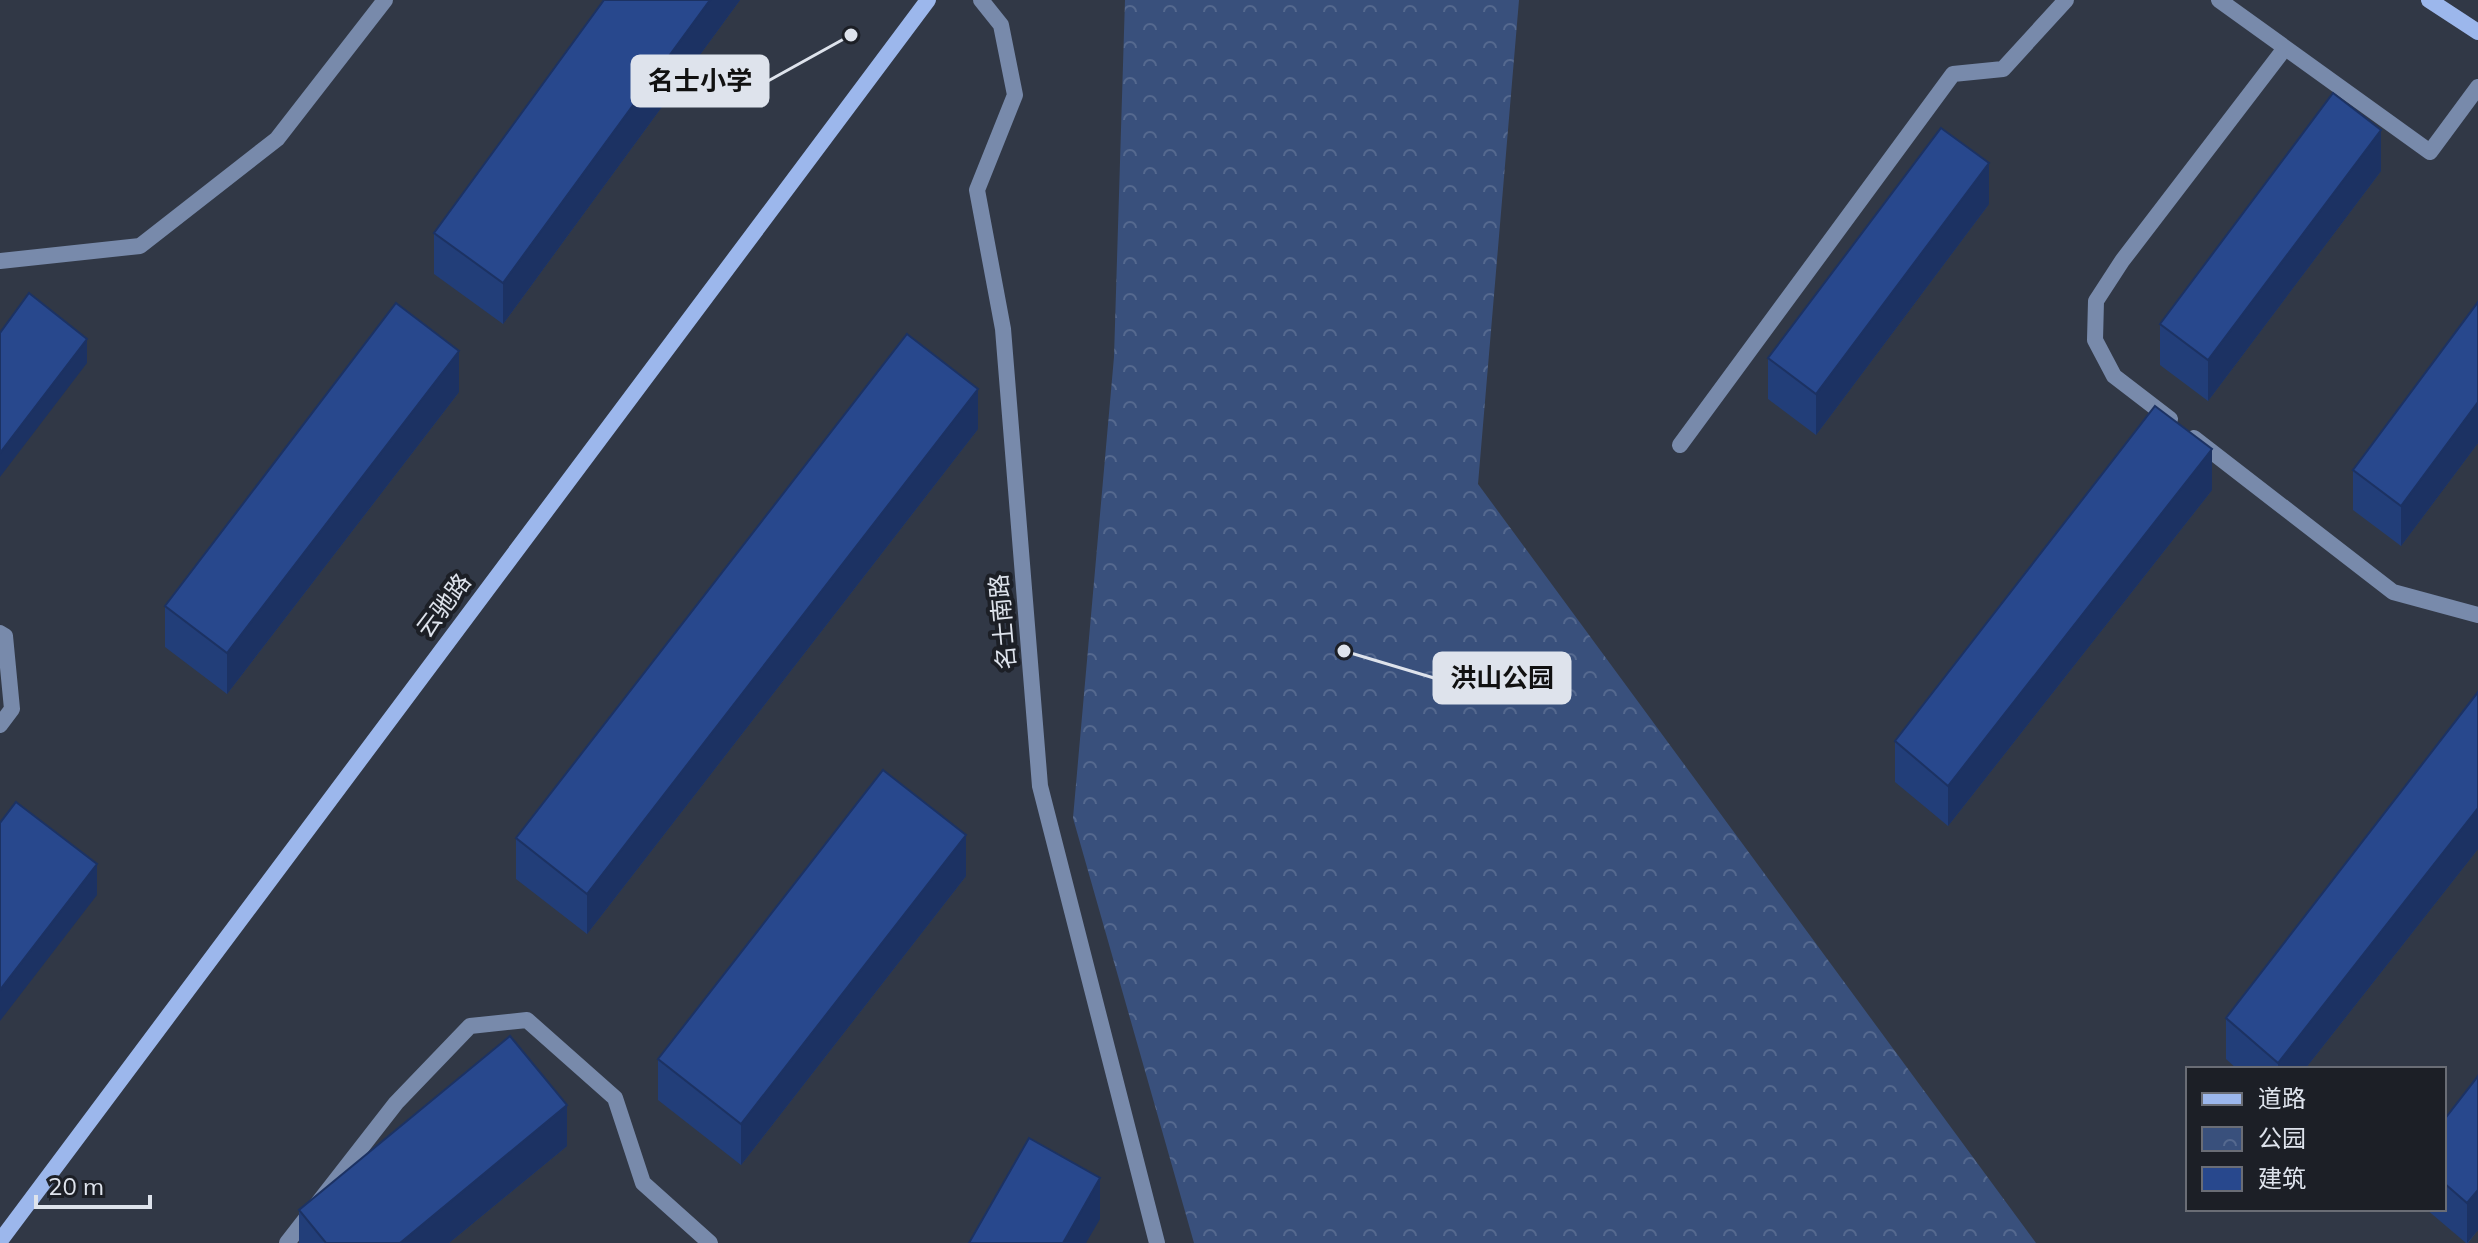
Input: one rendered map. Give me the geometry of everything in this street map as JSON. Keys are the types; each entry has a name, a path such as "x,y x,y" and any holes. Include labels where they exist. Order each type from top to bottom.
{"street":[{"path":"0,261 140,246 277,139 385,0"},
{"name":"云驰路","path":"0,1241 928,0"},
{"name":"名士南路","path":"981,0 1001,25 1015,95 977,190 1003,329 1040,786 1157,1243"},
{"path":"1680,445 1953,74 2003,69 2066,0"},
{"path":"2219,0 2430,152 2478,87"},
{"path":"2429,0 2478,32"},
{"path":"2285,48 2122,261 2096,301 2095,340 2114,376 2393,592 2478,615"},
{"path":"0,633 5,636 12,709 0,725"},
{"path":"287,1243 396,1103 470,1026 527,1020 615,1098 643,1183 710,1243"}],"green space":[{"path":"1125,0 1519,0 1478,484 2036,1243 1194,1243 1073,818 1114,357"}],"building":[{"path":"604,0 710,0 503,283 434,233"},
{"path":"2333,93 2381,130 2208,360 2160,324"},
{"path":"1941,128 1989,163 1816,394 1768,358"},
{"path":"29,293 87,339 0,453 0,333"},
{"path":"2478,302 2478,402 2401,506 2353,470"},
{"path":"396,303 459,351 227,653 165,606"},
{"path":"907,334 978,389 587,894 516,838"},
{"path":"2155,406 2212,449 1948,786 1895,741"},
{"path":"2478,692 2478,808 2278,1063 2226,1018"},
{"path":"883,770 966,835 741,1124 658,1059"},
{"path":"16,802 97,864 0,990 0,823"},
{"path":"510,1036 567,1105 400,1243 326,1243 299,1210"},
{"path":"2478,1076 2478,1190 2467,1203 2446,1185 2446,1117"},
{"path":"1029,1138 1100,1178 1063,1243 969,1243"}],"place":[{"name":"名士小学","path":"851,35"},
{"name":"洪山公园","path":"1344,651"}]}
